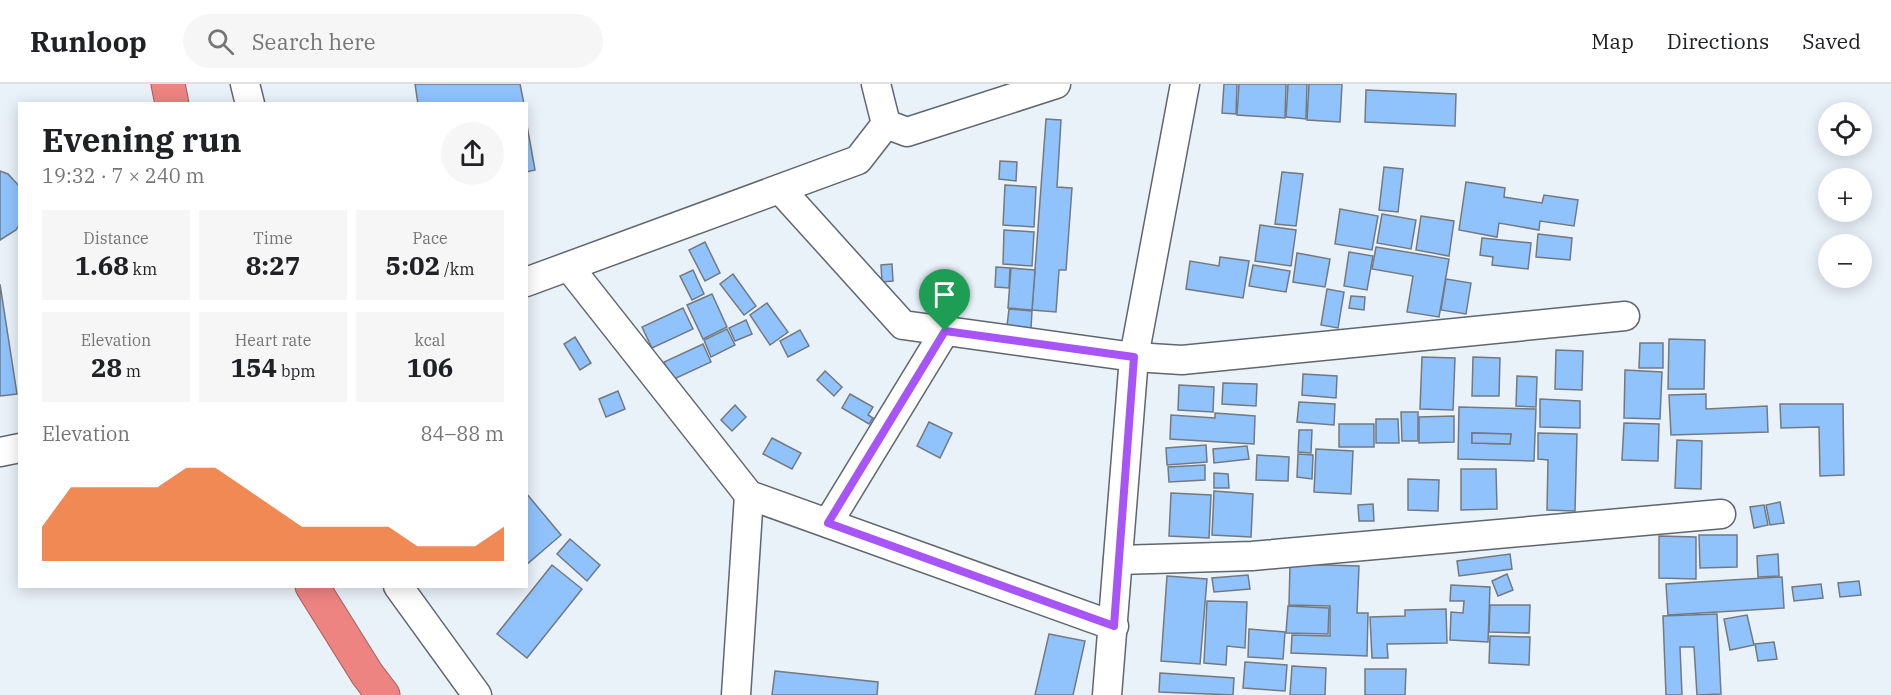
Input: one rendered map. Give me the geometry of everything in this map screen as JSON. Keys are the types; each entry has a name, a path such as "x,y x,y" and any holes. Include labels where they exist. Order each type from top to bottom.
{"highway":[{"path":"168,84 172,102"},
{"path":"320,593 367,674 383,695"}],"street":[{"path":"245,84 250,102"},
{"path":"876,84 886,124"},
{"path":"886,124 907,132 1056,84"},
{"path":"1107,695 1134,357 1185,84"},
{"path":"528,281 858,160 886,124"},
{"path":"780,189 903,325 1134,357 1182,360 1625,316"},
{"path":"569,267 749,495 1114,626"},
{"path":"828,523 945,331"},
{"path":"0,452 18,448"},
{"path":"736,695 749,495"},
{"path":"1119,560 1252,556 1721,514"},
{"path":"399,588 477,695"}],"building":[{"path":"415,84 520,84 524,102 418,102"},
{"path":"1224,84 1237,84 1236,114 1222,113"},
{"path":"1239,84 1286,84 1285,118 1237,115"},
{"path":"1288,84 1307,84 1306,119 1286,117"},
{"path":"1309,84 1342,84 1340,122 1307,120"},
{"path":"1366,90 1456,94 1455,126 1365,122"},
{"path":"1046,119 1061,120 1057,187 1072,188 1066,270 1059,270 1056,312 1032,310"},
{"path":"528,131 535,170 528,172"},
{"path":"1000,161 1017,162 1016,181 999,179"},
{"path":"1384,167 1403,169 1398,212 1379,210"},
{"path":"0,171 8,174 18,185 18,227 0,240"},
{"path":"1282,172 1303,174 1296,226 1275,224"},
{"path":"1466,182 1505,188 1504,197 1542,203 1544,195 1578,200 1574,226 1540,221 1539,230 1499,223 1497,237 1459,230"},
{"path":"1005,185 1036,187 1034,227 1003,225"},
{"path":"1340,209 1378,216 1372,250 1335,244"},
{"path":"1382,214 1416,220 1411,249 1377,243"},
{"path":"1421,216 1454,221 1449,256 1416,250"},
{"path":"1260,225 1296,230 1291,266 1255,261"},
{"path":"1004,230 1034,232 1032,266 1003,264"},
{"path":"1538,234 1572,238 1570,260 1536,257"},
{"path":"1482,238 1531,243 1528,269 1492,265 1493,257 1480,255"},
{"path":"705,242 720,273 705,281 689,250"},
{"path":"1376,247 1449,259 1439,317 1407,312 1413,276 1372,269"},
{"path":"1349,252 1373,256 1367,290 1344,286"},
{"path":"1297,253 1330,259 1325,287 1293,282"},
{"path":"1220,257 1249,261 1243,298 1186,289 1190,261 1219,266"},
{"path":"892,264 893,281 882,282 881,265"},
{"path":"1253,265 1290,271 1286,292 1249,286"},
{"path":"996,267 1010,268 1009,288 995,287"},
{"path":"1011,268 1035,270 1032,310 1008,308"},
{"path":"693,270 704,294 692,300 680,276"},
{"path":"733,274 756,306 744,315 720,284"},
{"path":"1446,279 1471,283 1466,314 1441,310"},
{"path":"0,284 17,394 0,396"},
{"path":"1327,289 1344,292 1338,328 1321,325"},
{"path":"712,294 727,327 703,339 687,305"},
{"path":"1351,296 1365,297 1364,310 1349,308"},
{"path":"767,303 788,332 770,345 750,315"},
{"path":"683,308 693,329 652,348 642,327"},
{"path":"1009,309 1032,311 1031,328 1007,326"},
{"path":"746,320 752,334 735,341 729,328"},
{"path":"727,329 735,345 711,357 704,340"},
{"path":"800,330 809,346 788,357 780,341"},
{"path":"575,337 591,363 580,370 564,344"},
{"path":"1669,339 1705,340 1704,389 1668,389"},
{"path":"1640,343 1663,343 1663,368 1639,368"},
{"path":"703,344 711,362 672,380 664,362"},
{"path":"1556,350 1583,351 1582,390 1555,389"},
{"path":"1422,357 1455,358 1453,410 1420,409"},
{"path":"1473,357 1500,358 1499,396 1472,396"},
{"path":"1625,370 1662,372 1660,419 1624,418"},
{"path":"825,371 842,387 834,396 817,380"},
{"path":"1303,374 1337,376 1336,398 1302,395"},
{"path":"1517,376 1537,377 1536,407 1516,406"},
{"path":"1223,383 1257,384 1256,406 1222,404"},
{"path":"1179,385 1214,387 1213,412 1178,410"},
{"path":"618,391 625,409 606,417 599,399"},
{"path":"850,394 873,407 868,415 873,418 869,424 842,408"},
{"path":"1706,394 1706,409 1767,406 1768,432 1671,435 1669,395"},
{"path":"1540,399 1580,401 1580,428 1540,427"},
{"path":"1299,402 1335,404 1334,425 1297,422"},
{"path":"1780,404 1843,404 1844,475 1820,476 1819,427 1781,428"},
{"path":"735,405 746,417 732,431 721,420"},
{"path":"1459,407 1536,409 1534,461 1458,459","holes":["1472,433 1511,434 1510,444 1472,443"]},
{"path":"1401,412 1418,412 1418,441 1402,441"},
{"path":"1215,413 1255,416 1254,444 1170,439 1171,415 1215,418"},
{"path":"1454,416 1454,442 1419,443 1419,417"},
{"path":"1376,419 1398,419 1399,443 1376,443"},
{"path":"929,422 952,433 940,458 917,446"},
{"path":"1624,423 1659,424 1658,461 1622,460"},
{"path":"1339,424 1374,424 1374,447 1339,447"},
{"path":"1299,430 1312,430 1311,453 1298,452"},
{"path":"1472,433 1511,434 1510,444 1472,443"},
{"path":"1538,433 1577,434 1575,511 1547,510 1548,460 1538,459"},
{"path":"772,438 801,453 792,469 763,454"},
{"path":"1677,440 1702,441 1701,489 1675,488"},
{"path":"1206,445 1207,462 1167,465 1166,448"},
{"path":"1247,446 1249,459 1214,463 1213,449"},
{"path":"1316,449 1353,451 1351,494 1314,492"},
{"path":"1298,454 1313,455 1312,479 1297,477"},
{"path":"1257,455 1289,457 1288,481 1256,480"},
{"path":"1205,465 1205,480 1169,482 1168,467"},
{"path":"1461,469 1496,469 1497,509 1461,510"},
{"path":"1214,473 1228,474 1229,488 1214,488"},
{"path":"1408,479 1439,480 1438,511 1408,510"},
{"path":"1214,491 1253,494 1251,537 1212,535"},
{"path":"1171,493 1211,495 1209,538 1169,536"},
{"path":"528,495 561,535 528,563"},
{"path":"1780,502 1784,523 1770,525 1766,505"},
{"path":"1373,504 1374,521 1359,521 1358,505"},
{"path":"1764,505 1768,525 1754,528 1750,507"},
{"path":"1699,535 1737,535 1737,567 1700,568"},
{"path":"1659,536 1696,537 1696,579 1659,578"},
{"path":"570,539 600,565 587,581 557,554"},
{"path":"1510,554 1512,569 1459,576 1457,561"},
{"path":"1778,554 1779,576 1758,577 1757,556"},
{"path":"1290,564 1359,566 1357,613 1368,613 1367,656 1291,653 1292,635 1330,636 1330,606 1289,605"},
{"path":"552,565 582,589 527,658 497,634"},
{"path":"1507,574 1513,590 1498,596 1492,581"},
{"path":"1248,575 1250,589 1214,592 1212,578"},
{"path":"1167,576 1207,579 1200,664 1161,661"},
{"path":"1782,577 1784,608 1668,615 1666,584"},
{"path":"1859,581 1861,595 1840,597 1838,583"},
{"path":"1821,584 1823,598 1794,601 1792,587"},
{"path":"1451,585 1490,587 1488,642 1450,640 1451,612 1463,613 1464,601 1450,601"},
{"path":"1207,601 1247,602 1245,648 1227,646 1226,665 1204,663"},
{"path":"1490,605 1530,605 1529,633 1489,632"},
{"path":"1288,606 1329,608 1328,634 1286,633"},
{"path":"1446,609 1447,643 1387,644 1388,658 1372,658 1370,617 1405,616 1405,610"},
{"path":"1717,614 1721,694 1697,695 1694,647 1680,647 1682,695 1666,695 1663,616"},
{"path":"1747,615 1754,645 1730,650 1724,619"},
{"path":"1249,629 1285,632 1283,659 1248,657"},
{"path":"1049,634 1085,641 1073,695 1035,695"},
{"path":"1490,636 1530,637 1529,665 1489,663"},
{"path":"1774,642 1777,659 1758,661 1755,644"},
{"path":"1245,662 1287,665 1285,691 1243,688"},
{"path":"1292,666 1326,668 1325,695 1290,695"},
{"path":"1365,669 1406,669 1405,695 1365,695"},
{"path":"775,671 878,682 877,695 772,695"},
{"path":"1160,673 1234,678 1233,695 1159,692"}],"route":[{"path":"945,331 1134,357 1114,626 828,523 945,331"}]}
